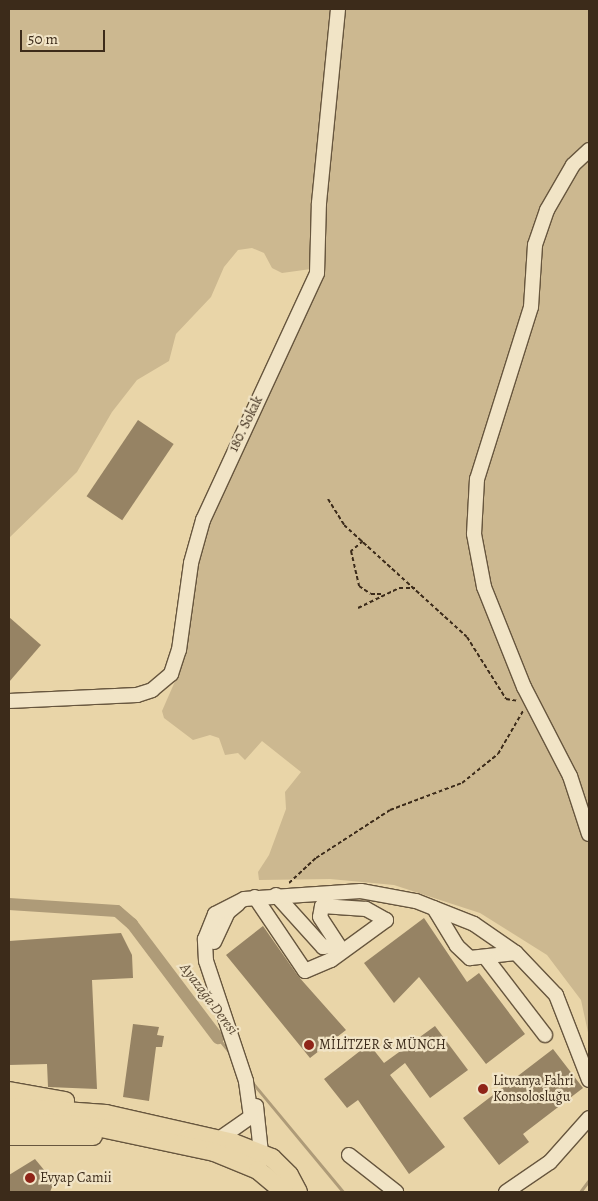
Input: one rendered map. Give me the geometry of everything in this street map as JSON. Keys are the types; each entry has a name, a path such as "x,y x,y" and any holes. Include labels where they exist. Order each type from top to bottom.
{"main road":[{"path":"9,1091 50,1097 106,1114 219,1139 261,1153 290,1175 298,1192"},
{"path":"9,1107 106,1114"},
{"path":"9,1121 92,1126 166,1140 258,1170 284,1192"},
{"path":"9,1136 166,1140"}],"street":[{"name":"180. Sokak","path":"9,702 137,695 152,690 171,674 191,563 203,520 317,273 319,203 338,9"},
{"path":"589,150 573,165 546,210 535,245 531,307 477,479 474,534 484,587 530,698 570,776 589,834"},
{"path":"261,1153 252,1099 211,956 228,912 250,898 276,895 361,892 434,908 481,928 516,953 556,995 589,1080"},
{"path":"250,898 305,970 331,960 386,920 366,909 322,906 320,917 338,945 323,947 276,895"},
{"path":"434,908 457,946 470,958 486,958 516,953"},
{"path":"486,958 545,1034"},
{"path":"219,1139 247,1123 251,1117 252,1099"},
{"path":"506,1192 550,1162 589,1118"},
{"path":"349,1155 396,1192"}],"path":[{"path":"328,499 344,525 468,637 506,699 530,698"},
{"path":"363,541 351,551 359,586 370,594 384,594 415,588"},
{"path":"358,608 384,594"},
{"path":"276,895 316,858 390,810 462,783 498,754 530,698"}],"shaded area":[{"path":"9,9 589,9 589,1037 581,1000 547,955 480,913 394,885 330,879 259,880 258,872 269,855 286,809 285,792 301,772 262,741 245,760 238,753 225,755 219,738 210,735 193,740 164,718 162,711 183,663 200,541 317,291 324,247 311,269 282,273 272,268 264,253 252,248 238,250 224,267 211,297 176,334 169,361 137,380 112,412 77,472 9,538"}],"building":[{"path":"138,420 174,444 122,520 87,496"},
{"path":"9,617 41,645 9,682"},
{"path":"424,918 467,982 479,973 525,1034 486,1064 419,977 394,1003 364,963"},
{"path":"263,926 298,976 346,1030 310,1058 226,955"},
{"path":"121,933 132,955 133,978 92,980 97,1089 48,1087 47,1064 9,1065 9,941"},
{"path":"133,1024 159,1027 157,1035 164,1036 162,1047 156,1047 149,1101 123,1097"},
{"path":"435,1026 468,1070 430,1098 405,1063 390,1075 445,1147 409,1174 358,1100 347,1108 324,1079 369,1044 384,1063"},
{"path":"553,1049 583,1088 523,1134 529,1142 499,1165 463,1118"},
{"name":"Evyap Camii","path":"35,1159 54,1182 50,1192 9,1192 9,1175"}],"waterway":[{"name":"Ayazağa Deresi","path":"9,904 117,911 132,924 218,1038"},
{"name":"Ayazağa Deresi","path":"218,1038 231,1054"},
{"name":"Ayazağa Deresi","path":"251,1081 343,1192"},
{"name":"Ayazağa Deresi","path":"580,1192 589,1180"}],"place":[{"name":"MİLİTZER & MÜNCH","path":"309,1045"},
{"name":"Litvanya Fahri Konsolosluğu","path":"483,1089"},
{"name":"Evyap Camii","path":"30,1178"}]}
